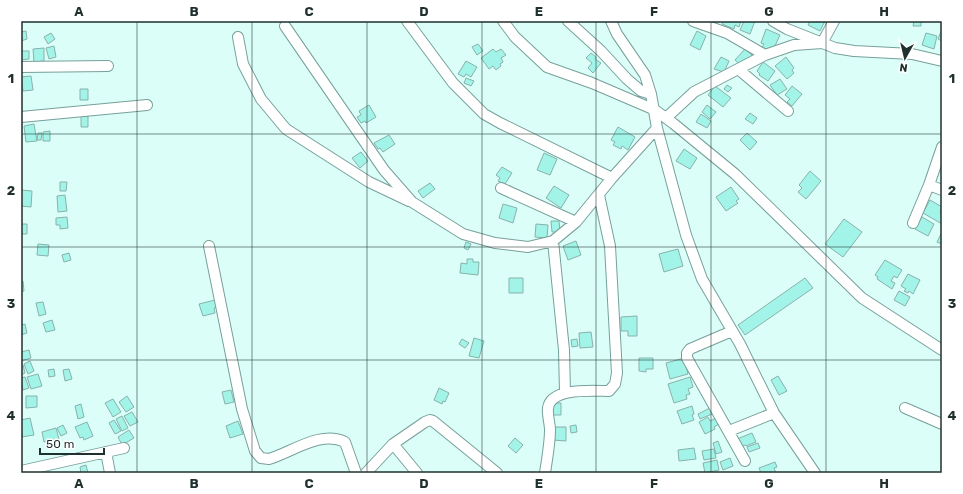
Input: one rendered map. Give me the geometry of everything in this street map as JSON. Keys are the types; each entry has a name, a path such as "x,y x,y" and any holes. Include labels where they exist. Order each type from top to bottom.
{"street":[{"path":"407,21 453,83 484,114 612,178"},
{"path":"504,21 515,37 547,67 592,82 655,110 666,118 735,174 862,298 942,350"},
{"path":"568,21 641,91 651,94"},
{"path":"611,21 617,34 645,75 655,110 657,128 686,235 702,279 732,331 774,413 814,473"},
{"path":"693,21 727,33 765,55"},
{"path":"772,21 787,29 835,48 854,51 912,54 942,61"},
{"path":"822,43 834,21"},
{"path":"285,26 384,170 412,202"},
{"path":"238,37 243,64 261,99 286,128 369,182 412,202 463,234 495,243 528,247 553,241 576,222 612,178 657,128"},
{"path":"666,118 694,92 765,55 794,45 822,43"},
{"path":"21,67 108,66"},
{"path":"738,69 788,111"},
{"path":"21,117 147,105"},
{"path":"913,223 930,185 942,147"},
{"path":"930,185 942,190"},
{"path":"501,188 576,222"},
{"path":"545,473 550,429 548,407 554,398 565,393 609,391 615,384 616,379 610,246 599,195"},
{"path":"553,241 564,350 565,393"},
{"path":"208,246 242,409 255,451 261,458 269,459 321,438 339,439 345,442 356,473"},
{"path":"732,331 690,349 687,353 687,358 745,461"},
{"path":"905,408 942,424"},
{"path":"729,431 774,413"},
{"path":"366,473 393,444 425,422 433,421 497,473"},
{"path":"393,444 417,473"},
{"path":"21,471 124,448"},
{"path":"106,452 110,473"}],"building":[{"path":"724,21 741,21 739,27 735,25 734,29 722,24"},
{"path":"744,21 755,21 750,34 740,30"},
{"path":"810,21 825,21 820,31 808,25"},
{"path":"914,21 921,21 921,26 913,26"},
{"path":"766,29 780,35 774,48 771,47 770,51 762,47 764,44 761,43"},
{"path":"942,29 942,41 938,39"},
{"path":"26,31 27,39 21,41 21,32"},
{"path":"697,31 706,36 700,50 690,45"},
{"path":"51,33 55,39 48,44 44,37"},
{"path":"926,33 937,36 934,49 922,45"},
{"path":"478,44 483,51 477,55 472,47"},
{"path":"54,46 56,57 49,59 46,48"},
{"path":"44,48 44,61 34,62 33,49"},
{"path":"493,49 496,52 501,49 506,55 501,58 503,62 496,70 493,66 489,69 481,58"},
{"path":"745,49 752,55 742,66 735,60"},
{"path":"21,51 29,51 29,59 21,60"},
{"path":"591,53 596,57 595,59 601,63 593,73 588,68 592,63 586,58"},
{"path":"721,57 729,61 724,72 714,69"},
{"path":"786,57 794,68 792,70 794,73 787,79 775,66"},
{"path":"466,61 477,67 471,77 466,74 464,77 458,74"},
{"path":"763,62 775,71 768,81 759,75 760,74 757,71"},
{"path":"31,76 33,90 23,91 21,77"},
{"path":"466,78 474,81 471,86 464,83"},
{"path":"780,79 787,89 777,95 770,85"},
{"path":"727,85 732,88 728,92 724,89"},
{"path":"715,86 731,98 723,107 708,95"},
{"path":"792,86 802,94 792,106 787,102 790,99 785,95"},
{"path":"80,89 88,89 88,100 80,100"},
{"path":"369,105 376,117 366,123 365,121 361,123 357,117 361,115 359,111"},
{"path":"707,105 716,112 710,119 702,112"},
{"path":"750,113 757,118 753,124 745,119"},
{"path":"701,114 711,121 707,128 696,122"},
{"path":"81,116 88,116 88,127 81,127"},
{"path":"34,124 37,141 26,142 24,126"},
{"path":"618,127 635,137 628,150 622,146 621,149 613,145 615,142 611,140"},
{"path":"50,131 50,141 43,141 43,132"},
{"path":"38,133 42,133 41,140 37,140"},
{"path":"747,133 757,142 750,150 740,140"},
{"path":"389,135 395,144 383,152 380,148 378,149 374,143"},
{"path":"684,149 697,158 690,169 676,161"},
{"path":"361,152 368,161 360,168 352,158"},
{"path":"544,153 557,159 550,175 537,170"},
{"path":"502,167 512,173 505,184 498,181 500,178 496,175"},
{"path":"810,171 821,181 806,199 798,192 802,188 799,185"},
{"path":"60,182 67,182 66,191 60,191"},
{"path":"430,183 435,189 423,198 418,191"},
{"path":"554,186 569,195 561,208 546,198"},
{"path":"731,187 739,199 736,201 738,203 726,211 716,197"},
{"path":"21,190 32,191 31,207 21,206"},
{"path":"65,195 67,211 58,212 57,196"},
{"path":"930,200 942,207 940,213 942,214 942,224 923,213"},
{"path":"503,204 517,208 513,223 499,218"},
{"path":"67,217 68,228 60,229 60,225 56,225 56,218"},
{"path":"922,217 934,224 928,236 915,229"},
{"path":"844,219 862,232 843,257 825,244"},
{"path":"551,221 559,221 560,232 552,232"},
{"path":"21,224 27,224 27,234 21,234"},
{"path":"536,224 548,225 547,238 535,237"},
{"path":"942,232 942,244 937,242"},
{"path":"576,241 581,255 568,260 563,246"},
{"path":"466,242 471,244 468,250 464,248"},
{"path":"38,244 49,245 48,256 37,255"},
{"path":"678,249 683,266 664,272 659,254"},
{"path":"69,253 71,260 64,262 62,255"},
{"path":"467,259 473,259 473,262 479,262 478,275 460,273 461,263 467,264"},
{"path":"885,260 902,270 897,278 894,276 891,281 895,283 892,289 877,279 878,277 875,275"},
{"path":"908,274 920,280 913,294 909,291 908,293 904,291 906,289 901,286"},
{"path":"509,278 523,278 523,293 509,293"},
{"path":"805,278 813,288 745,335 738,325"},
{"path":"21,281 23,281 24,291 21,292"},
{"path":"899,291 910,297 905,306 894,300"},
{"path":"219,299 221,306 214,308 215,313 203,316 199,304"},
{"path":"43,302 46,314 39,316 36,303"},
{"path":"637,316 637,336 628,336 628,331 621,331 621,317"},
{"path":"52,320 55,330 46,332 43,323"},
{"path":"25,324 27,333 21,335 21,325"},
{"path":"591,332 593,347 580,348 579,333"},
{"path":"474,338 484,341 479,358 469,356"},
{"path":"462,339 469,343 465,348 459,344"},
{"path":"577,339 578,346 572,347 571,340"},
{"path":"29,350 31,358 21,361 21,352"},
{"path":"639,358 653,358 653,369 646,369 646,372 639,371"},
{"path":"684,358 688,374 670,379 666,363"},
{"path":"30,361 34,371 28,374 24,364"},
{"path":"21,365 23,365 25,373 21,375"},
{"path":"54,369 55,376 49,377 48,370"},
{"path":"69,369 72,379 65,381 63,370"},
{"path":"38,374 42,386 31,389 27,377"},
{"path":"778,376 787,391 779,395 771,380"},
{"path":"25,377 29,388 23,390 21,378"},
{"path":"690,377 693,387 688,389 690,394 686,395 687,399 674,403 668,384"},
{"path":"439,388 449,393 445,402 443,401 442,404 434,400"},
{"path":"231,390 234,402 225,404 222,392"},
{"path":"26,396 37,396 37,407 26,408"},
{"path":"127,396 134,407 126,412 119,402"},
{"path":"113,399 121,412 113,417 105,403"},
{"path":"552,403 561,403 561,415 552,415"},
{"path":"81,404 84,417 78,419 75,406"},
{"path":"692,406 694,414 692,415 694,420 682,424 677,411"},
{"path":"710,408 712,414 700,419 698,414"},
{"path":"132,412 138,422 130,426 124,416"},
{"path":"122,416 128,428 122,431 116,419"},
{"path":"708,417 710,421 716,418 719,424 714,427 715,429 705,434 699,422"},
{"path":"30,418 34,435 22,437 21,420"},
{"path":"114,420 121,431 115,434 109,423"},
{"path":"238,421 243,434 230,438 226,426"},
{"path":"87,422 93,436 84,440 83,437 80,438 75,427"},
{"path":"63,425 67,433 61,436 57,428"},
{"path":"576,425 577,432 571,433 570,426"},
{"path":"554,427 566,427 566,441 553,440"},
{"path":"56,428 59,439 44,442 42,432"},
{"path":"129,430 134,438 122,445 118,437"},
{"path":"752,433 756,442 741,447 737,439"},
{"path":"515,438 523,445 516,453 508,446"},
{"path":"718,441 722,452 716,454 713,443"},
{"path":"758,443 760,448 749,452 747,447"},
{"path":"694,448 696,459 679,461 678,450"},
{"path":"714,449 716,458 704,460 702,451"},
{"path":"730,458 733,466 723,470 720,462"},
{"path":"717,460 719,470 705,473 703,463"},
{"path":"775,462 777,467 774,468 776,473 761,473 759,468"},
{"path":"86,465 88,473 81,473 80,467"}]}
